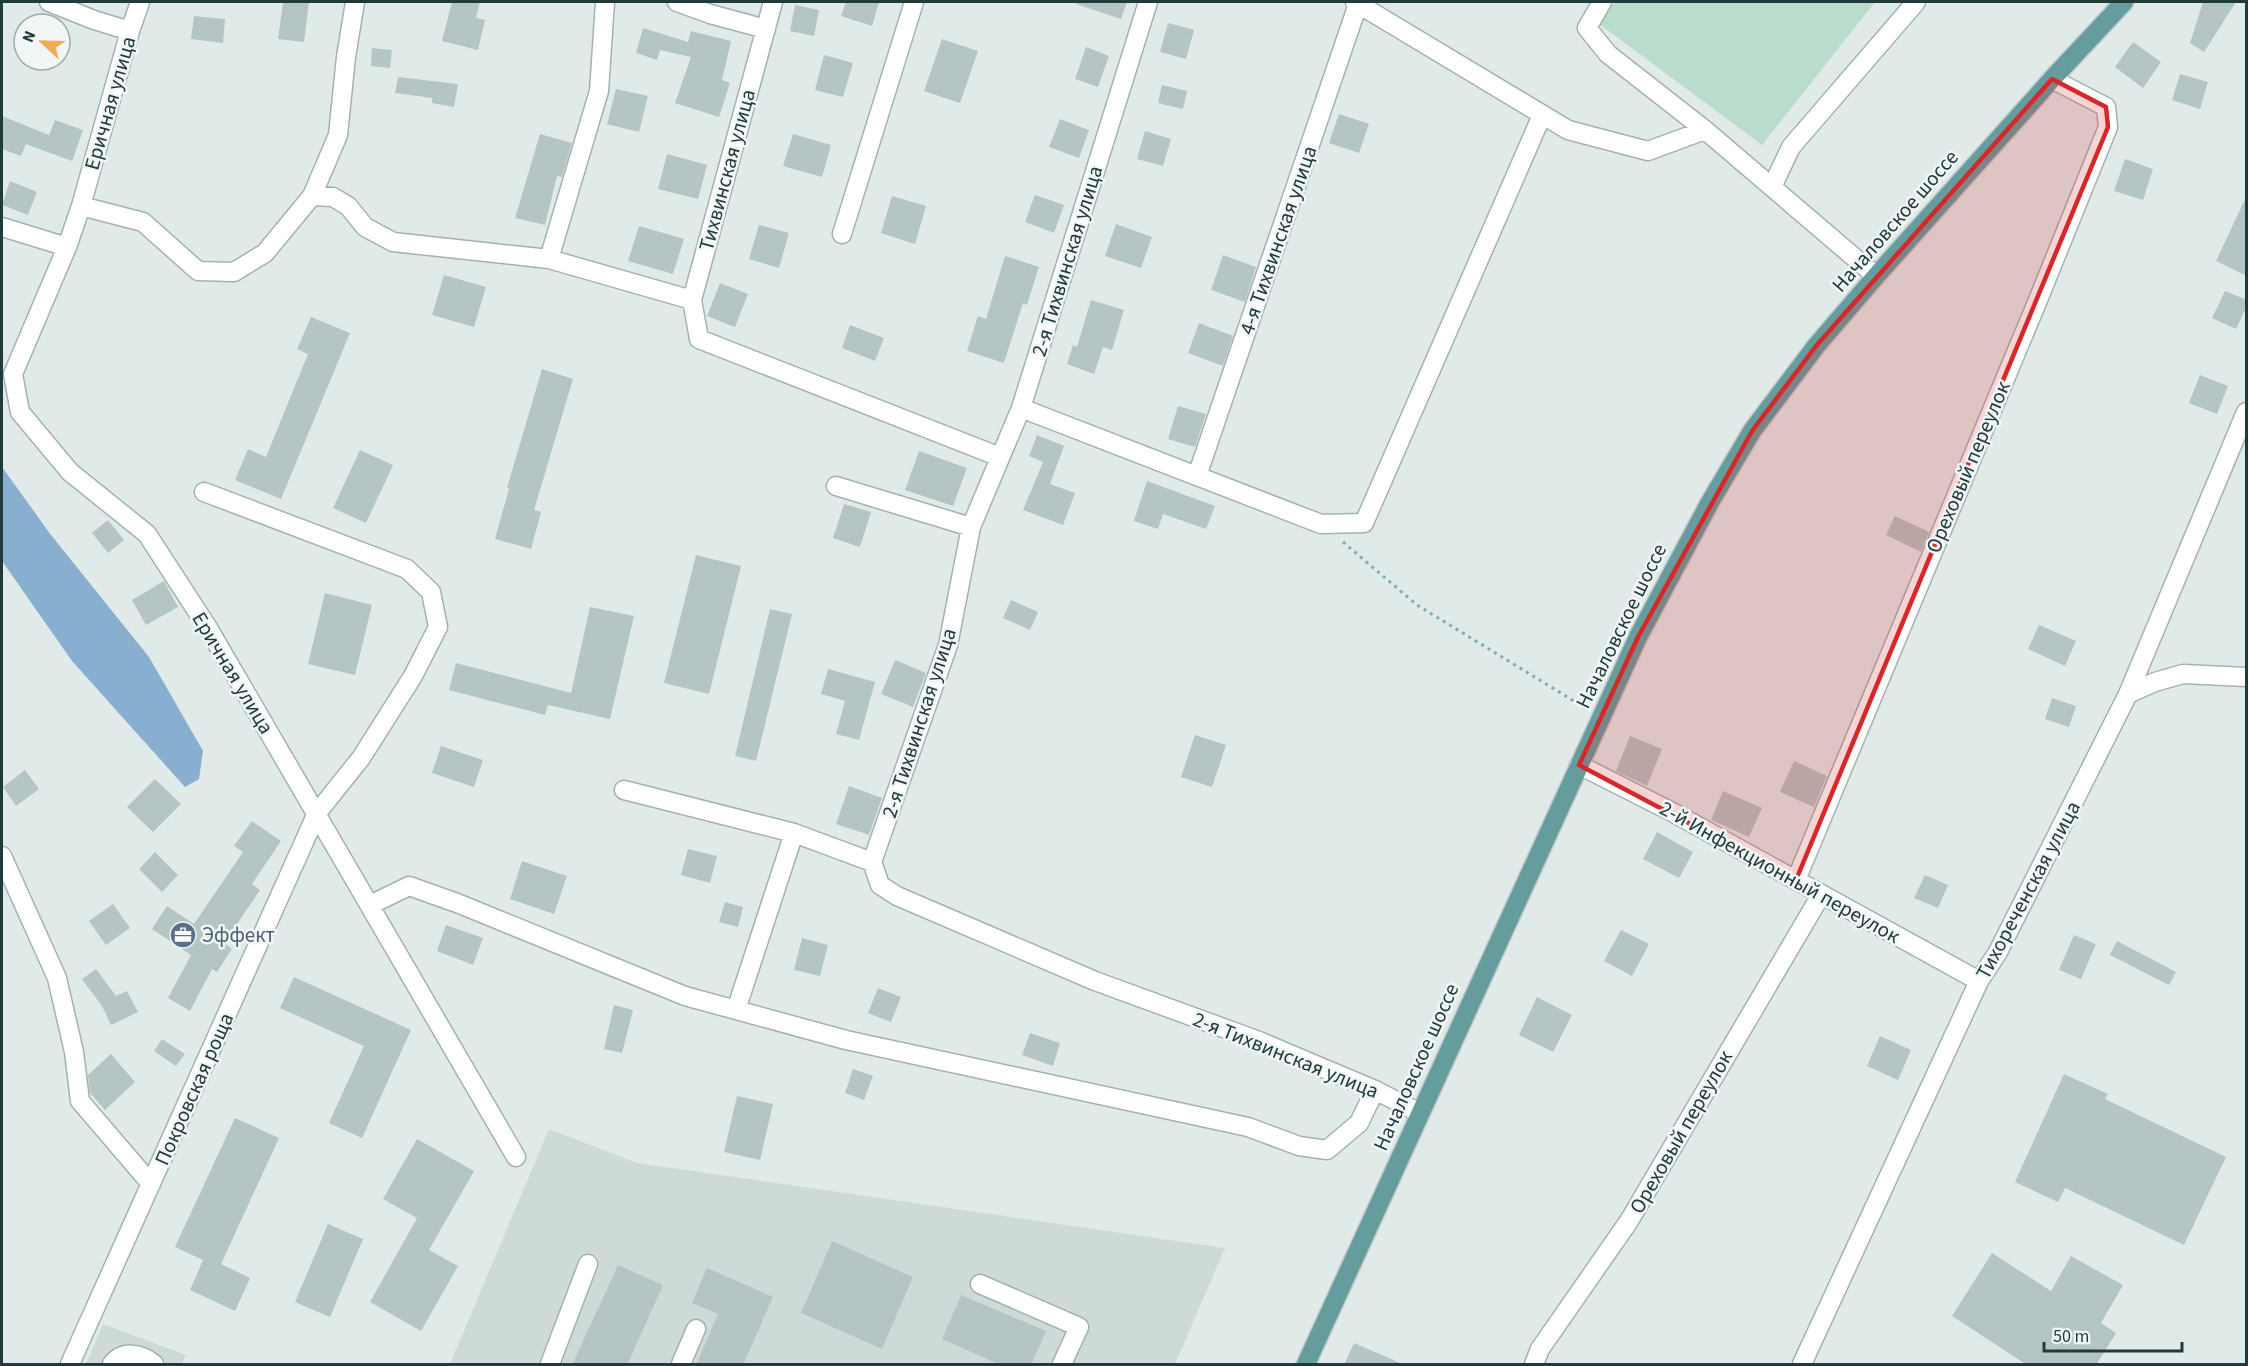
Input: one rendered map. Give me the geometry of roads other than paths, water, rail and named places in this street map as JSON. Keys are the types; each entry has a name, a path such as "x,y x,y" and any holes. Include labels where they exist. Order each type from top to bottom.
{"main road":[{"name":"Началовское шоссе","path":"1306,1365 1638,637 1710,502 1752,431 1816,346 1876,276 2124,2"}],"street":[{"path":"49,2 130,31"},
{"name":"Еричная улица","path":"140,2 81,206 67,247 13,374 20,412 70,472 147,534 208,628 516,1157"},
{"path":"81,206 143,222 198,271 234,273 265,253 312,196 338,135 346,57 355,2"},
{"path":"549,259 599,91 605,2"},
{"path":"677,2 765,29"},
{"name":"Тихвинская улица","path":"773,2 692,300 699,339 1000,457"},
{"path":"842,234 914,2"},
{"name":"2-я Тихвинская улица","path":"1148,2 1021,408 971,527 948,645 872,862 880,885 897,896 1095,981 1259,1041 1375,1090 1420,1113"},
{"path":"1602,2 1587,28 1608,54 1705,130 1876,276"},
{"path":"1772,187 1791,147 1916,2"},
{"path":"1357,3 1568,130 1648,152 1705,130"},
{"name":"4-я Тихвинская улица","path":"1197,476 1357,3"},
{"name":"Ореховый переулок","path":"1796,880 2034,311 2108,127 2106,108 2052,79"},
{"path":"1021,408 1321,524 1364,524 1542,114"},
{"path":"312,196 333,197 348,206 365,227 393,242 549,259 692,300"},
{"path":"2,227 67,247"},
{"name":"Тихореченская улица","path":"1802,1365 1979,981 1998,952 2128,694 2247,412"},
{"path":"836,486 971,527"},
{"name":"Покровская роща","path":"70,1365 317,813 360,758 413,676 438,627 430,592 407,568 204,492"},
{"path":"2128,694 2155,682 2183,674 2247,676"},
{"name":"2-й Инфекционный переулок","path":"1579,765 1674,813 1979,981"},
{"path":"624,790 794,833 872,862"},
{"path":"736,1010 794,833"},
{"path":"2,856 57,978 74,1052 80,1101 151,1184"},
{"path":"370,904 409,886 457,903 685,996 846,1040 1248,1127 1299,1146 1327,1150 1359,1123 1375,1090"},
{"name":"Ореховый переулок","path":"1534,1365 1540,1349 1629,1221 1821,895"},
{"path":"550,1365 588,1264"},
{"path":"980,1284 1079,1326 1062,1365"},
{"path":"681,1365 696,1329"},
{"path":"112,1365 121,1355 129,1353 151,1361 154,1365"}],"water":[{"path":"2,467 51,535 149,657 203,751 199,779 185,787 72,661 2,561"}],"place":[{"name":"Эффект","path":"183,935"}]}
